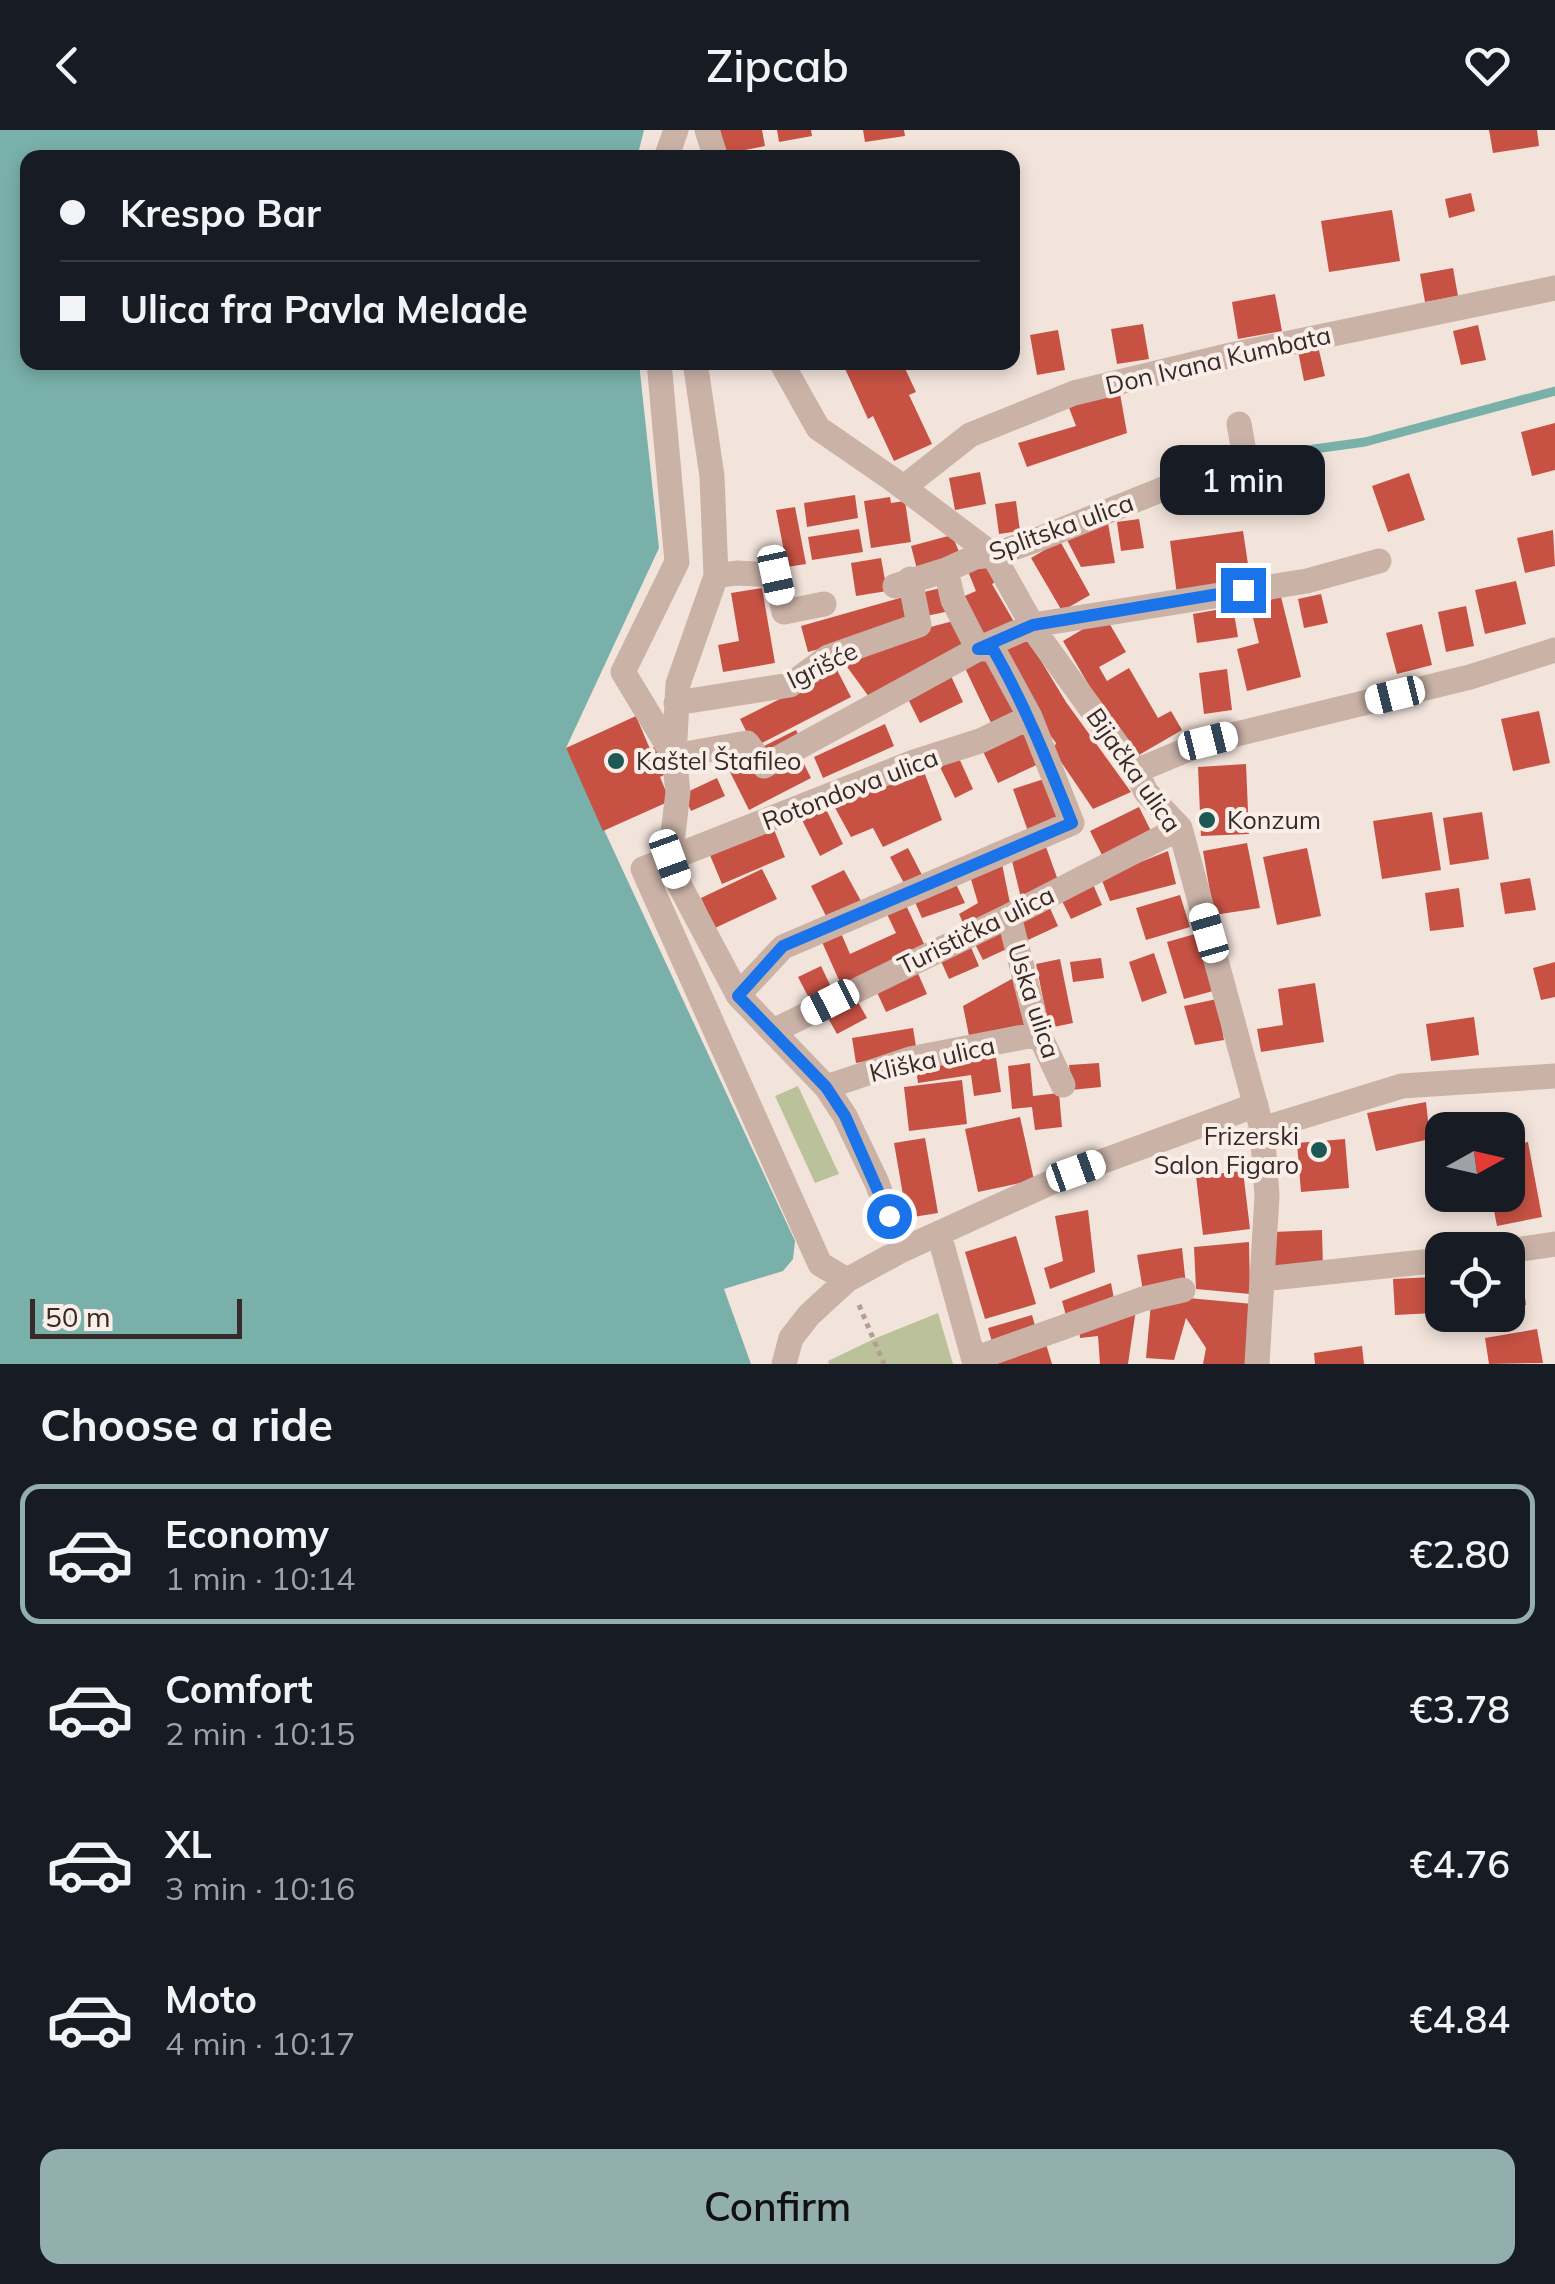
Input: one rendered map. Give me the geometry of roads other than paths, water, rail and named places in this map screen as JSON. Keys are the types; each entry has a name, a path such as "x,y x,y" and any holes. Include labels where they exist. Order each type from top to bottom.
{"street":[{"name":"Don Ivana Kumbata","path":"898,483 970,436 1074,393 1231,354 1555,288"},
{"path":"659,370 677,562 623,672 674,756"},
{"path":"696,370 712,476 716,576 678,684 674,756 678,792 670,859 680,886 738,996 826,1087 845,1116 877,1183 902,1250"},
{"name":"Bijačka ulica","path":"785,370 818,428 993,555 1033,625 1136,771 1146,792 1180,828 1259,1117 1267,1196 1257,1364"},
{"name":"Splitska ulica","path":"902,583 975,557 993,555 1174,485 1223,479 1246,463 1239,424"},
{"path":"674,756 747,743 764,766 978,649 1033,625 1307,580 1379,561"},
{"path":"946,570 954,600 978,649"},
{"path":"716,576 736,572 776,575 784,612 824,604"},
{"name":"Igrišće","path":"676,703 790,684 828,657 919,625 902,583"},
{"path":"738,996 783,946 1072,823 1030,716 993,649 978,649"},
{"path":"1136,771 1208,741 1470,677 1555,650"},
{"name":"Rotondova ulica","path":"670,859 914,762 980,740 1030,716"},
{"name":"Turistička ulica","path":"773,1031 1180,828"},
{"path":"670,859 643,868 820,1264 847,1280"},
{"name":"Uska ulica","path":"1009,916 1039,1034 1063,1084"},
{"name":"Kliška ulica","path":"826,1087 910,1059 1039,1034"},
{"path":"784,1364 791,1338 809,1315 847,1280 902,1250 1076,1171 1259,1117 1402,1086 1555,1076"},
{"path":"940,1234 974,1362 1142,1299 1183,1290"},
{"path":"1525,1248 1555,1244"},
{"path":"1263,1279 1425,1262"}],"water":[{"path":"0,130 644,130 639,150 20,150 20,370 640,370 659,548 566,748 795,1241 793,1259 783,1271 724,1289 751,1364 0,1364"}],"waterway":[{"path":"1278,454 1365,442 1555,391"}],"place":[{"name":"Kaštel Štafileo","path":"616,761"},
{"name":"Konzum","path":"1207,820"},
{"name":"Frizerski Salon Figaro","path":"1319,1150"}]}
